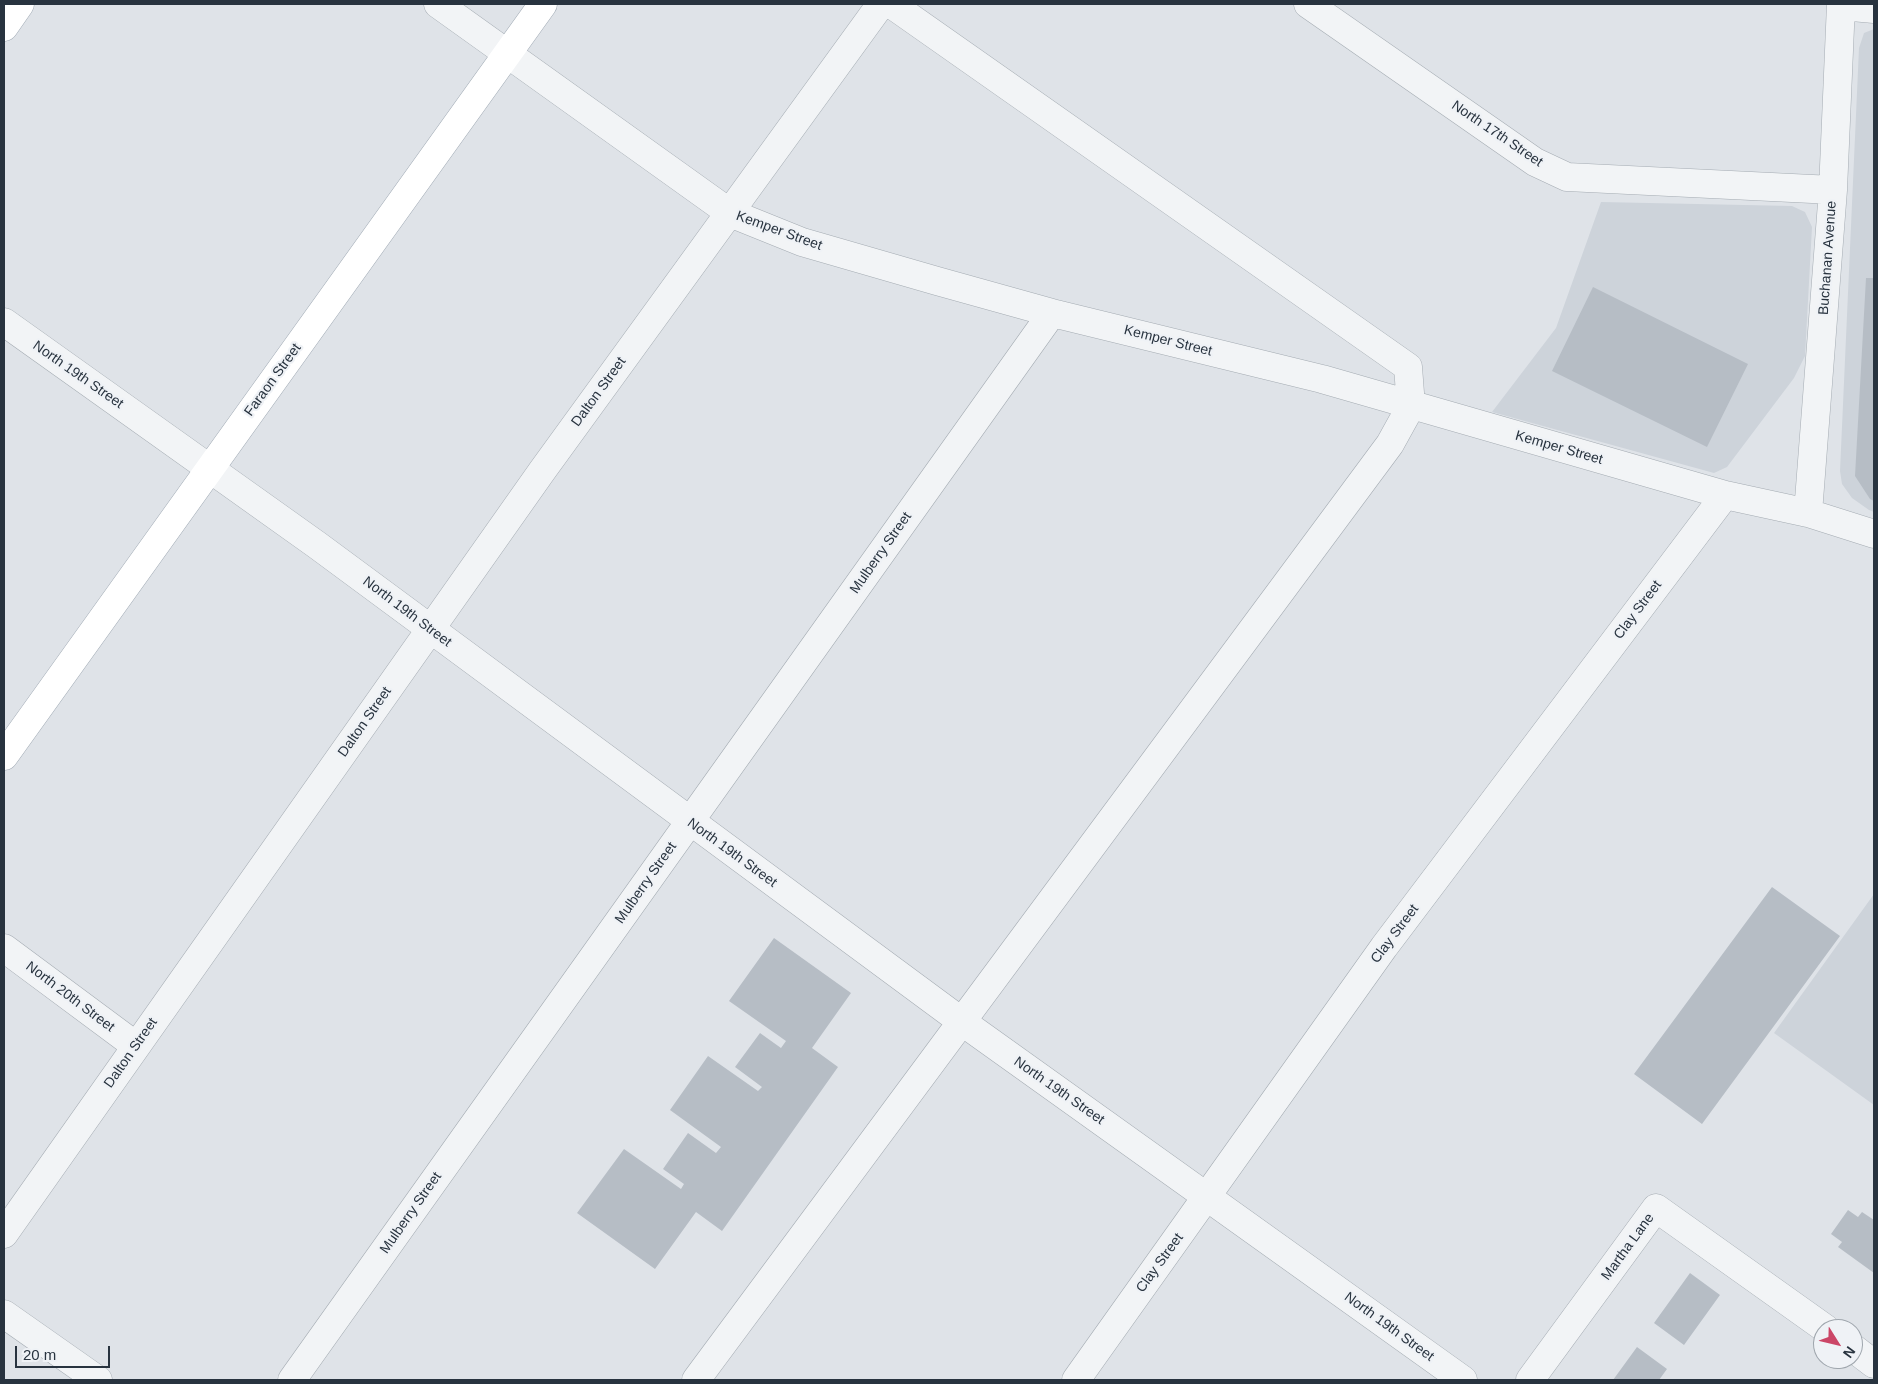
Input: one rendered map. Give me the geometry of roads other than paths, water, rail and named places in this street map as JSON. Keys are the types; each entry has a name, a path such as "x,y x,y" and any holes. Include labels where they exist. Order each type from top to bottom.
{"main road":[{"name":"Faraon Street","path":"4,756 543,4"}],"street":[{"name":"Kemper Street","path":"438,4 730,213 802,242 1052,313 1322,379 1725,495 1808,513 1874,534"},
{"name":"Dalton Street","path":"4,1234 542,471 881,4"},
{"path":"696,1380 1390,444 1411,406 1408,367 891,4"},
{"name":"North 17th Street","path":"1308,4 1535,162 1567,176 1833,190"},
{"path":"1841,5 1874,9"},
{"name":"Buchanan Avenue","path":"1808,513 1833,190 1841,5"},
{"name":"Mulberry Street","path":"292,1380 1052,313"},
{"name":"North 19th Street","path":"4,322 431,629 961,1022 1463,1380"},
{"name":"Clay Street","path":"1076,1380 1384,947 1725,495"},
{"name":"North 20th Street","path":"4,948 136,1046"},
{"name":"Martha Lane","path":"1530,1380 1656,1208 1813,1320"},
{"path":"4,1314 98,1380"},
{"path":"1863,1356 1874,1364"}]}
